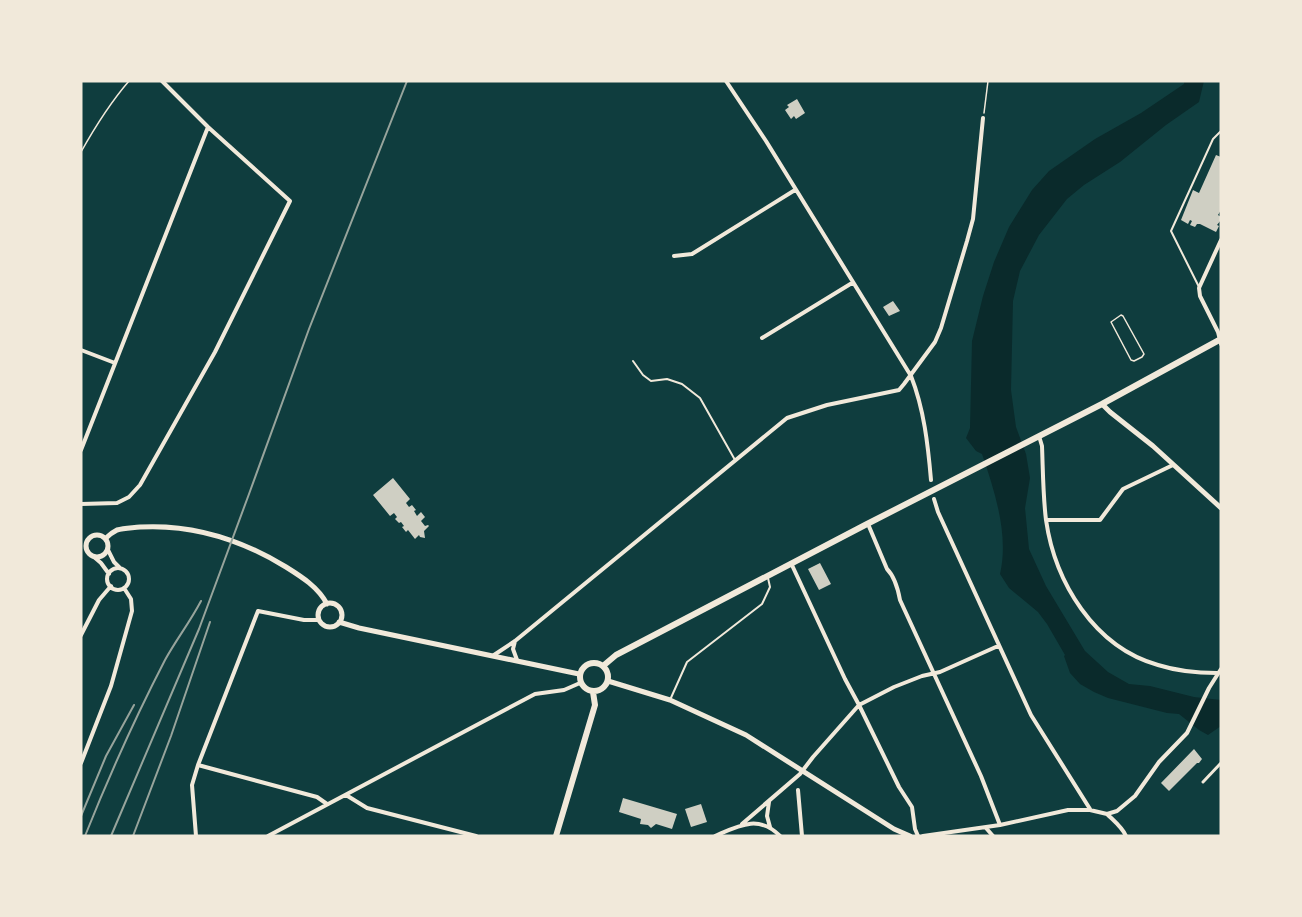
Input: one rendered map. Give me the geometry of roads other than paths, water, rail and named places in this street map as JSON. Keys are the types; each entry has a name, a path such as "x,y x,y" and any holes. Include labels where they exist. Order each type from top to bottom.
{"main road":[{"path":"603,666 616,655 1220,341"},
{"path":"589,663 599,663 603,666 608,673 608,681 602,689 593,692 585,689 580,683 581,669 589,663"},
{"path":"556,836 595,705 593,692"}],"street":[{"path":"81,504 117,503 129,497 140,485 215,352 290,201 208,127 162,81"},
{"path":"726,81 766,141 910,376 921,409 931,480"},
{"path":"494,655 515,641 787,418 827,405 899,390 935,342 941,328 974,219 983,118"},
{"path":"81,450 208,127"},
{"path":"674,256 692,254 795,190"},
{"path":"1220,341 1218,332 1200,297 1199,288 1221,240"},
{"path":"762,338 852,283"},
{"path":"81,350 115,363"},
{"path":"1102,404 1153,446 1221,508"},
{"path":"1039,436 1042,446 1046,520 1053,553 1063,578 1079,607 1096,628 1136,657 1157,665 1191,672 1220,673"},
{"path":"1046,520 1100,520 1123,489 1173,465"},
{"path":"934,499 998,646 1031,715 1090,810"},
{"path":"867,524 981,776 1000,825"},
{"path":"105,538 115,531 127,528 154,527 186,529 218,536 255,550 292,571 319,592 327,604"},
{"path":"94,557 102,556 108,550 109,544 99,534 88,539 86,547 88,552 101,563 109,574"},
{"path":"81,536 88,539"},
{"path":"108,550 114,562 129,576 124,588 117,589 111,586 108,580 109,574 115,568 120,568"},
{"path":"81,553 88,552"},
{"path":"791,563 845,679 899,787 912,807 918,836"},
{"path":"81,634 99,600 111,586"},
{"path":"81,763 111,686 132,611 131,598 124,588"},
{"path":"327,604 334,604 342,615 334,626 321,623 318,616 320,609 327,604"},
{"path":"196,836 192,785 258,611 304,620 320,620"},
{"path":"339,621 359,628 579,674"},
{"path":"515,641 513,649 517,660"},
{"path":"716,836 742,824 803,771 859,705 894,687 940,672 998,646"},
{"path":"923,836 1000,825 1068,810 1090,810 1107,814 1117,811 1130,800 1159,762 1187,733 1209,688 1220,673"},
{"path":"608,681 670,700 746,735 894,829 910,836"},
{"path":"268,836 536,694 564,690 580,683"},
{"path":"1203,782 1221,764"},
{"path":"198,765 318,797 327,804"},
{"path":"798,790 802,836"},
{"path":"346,795 367,808 459,834 476,836"},
{"path":"769,801 767,816 771,827 780,836"},
{"path":"1107,814 1126,836"},
{"path":"742,824 771,827"},
{"path":"986,827 993,836"}],"lane":[{"path":"1199,288 1172,231 1213,139 1221,131"},
{"path":"633,361 643,375 651,381 667,379 682,384 700,398 735,461"},
{"path":"670,700 687,662 762,604 770,587 768,576"}],"water":[{"path":"1184,81 1204,81 1199,102 1067,199 1039,235 1020,271 1013,301 1011,390 1016,427 1026,454 1030,478 1025,508 1029,549 1046,586 1085,651 1108,672 1129,684 1221,700 1221,726 1208,735 1179,714 1108,698 1094,692 1080,684 1070,673 1065,655 1047,624 1038,612 1009,588 1000,574 1003,544 996,498 982,454 976,451 966,438 970,428 972,341 994,262 1009,227 1032,190 1049,171 1095,139 1141,113 1184,84"}],"railway":[{"path":"111,836 199,629 309,329 407,81"},
{"path":"85,836 103,791 154,682 201,601"},
{"path":"133,836 171,736 210,622"},
{"path":"81,816 106,756 134,705"}]}
